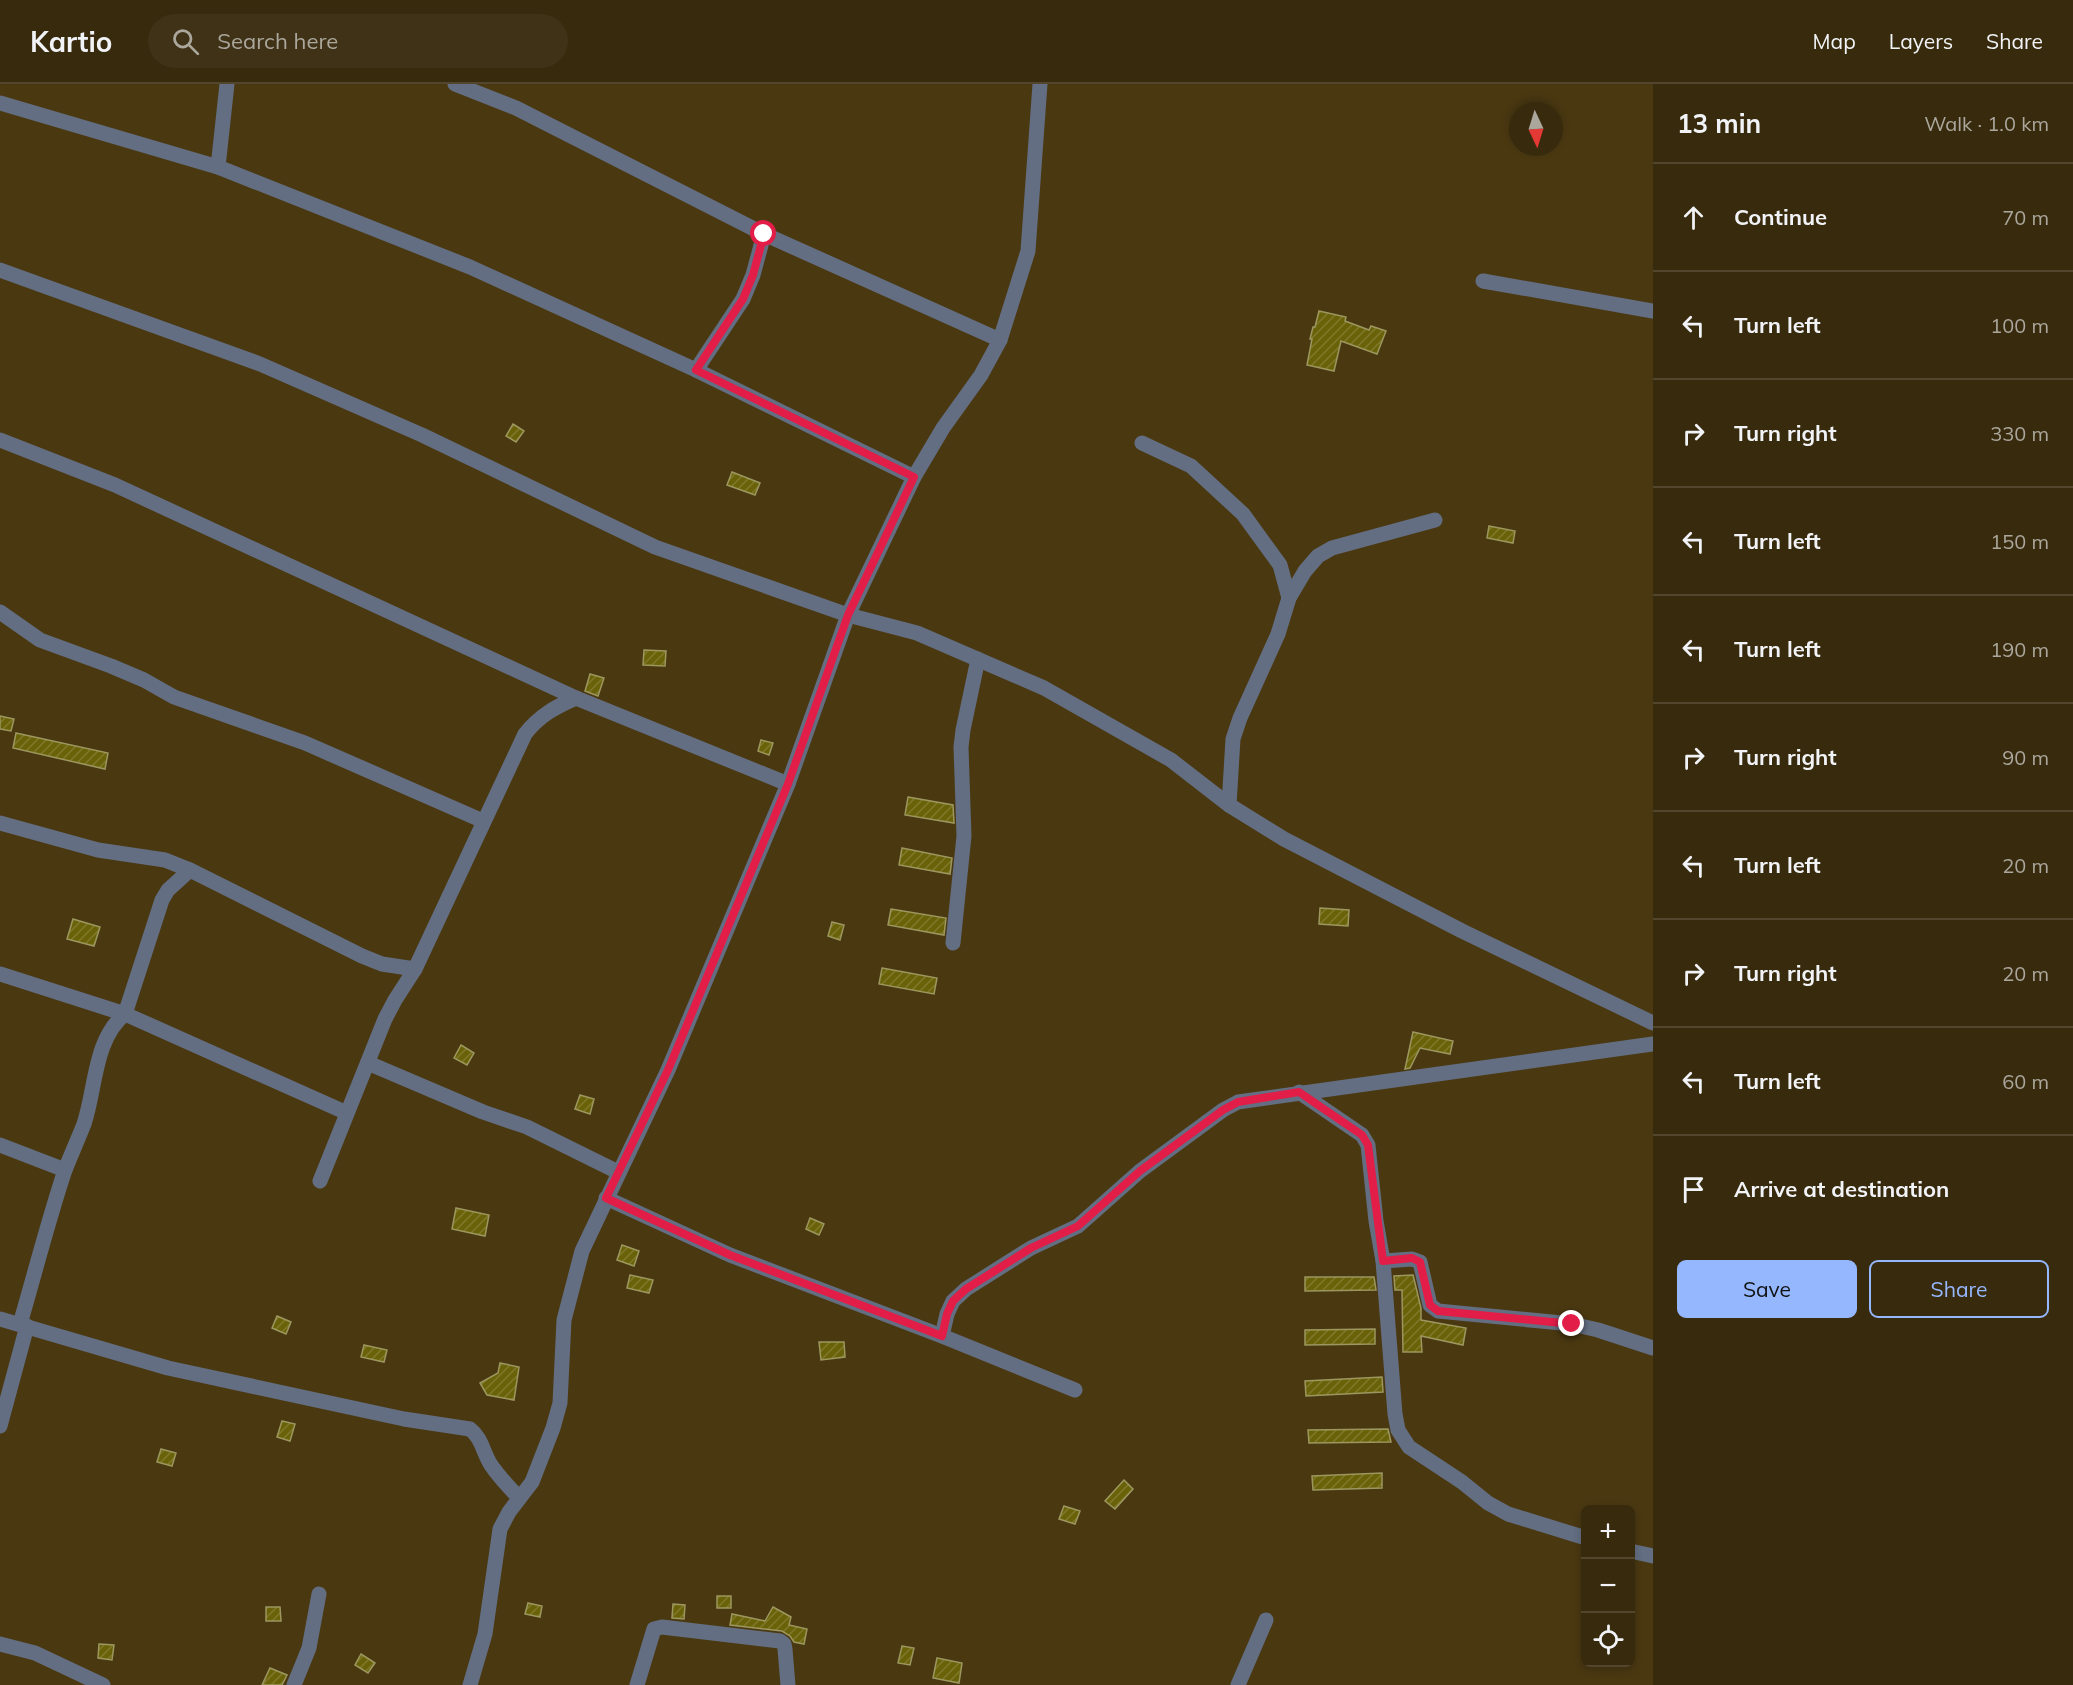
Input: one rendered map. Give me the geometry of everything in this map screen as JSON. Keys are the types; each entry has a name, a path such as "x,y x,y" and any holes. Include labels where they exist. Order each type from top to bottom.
{"street":[{"path":"218,167 227,84"},
{"path":"455,84 475,87 764,234 1000,340"},
{"path":"470,1685 485,1634 500,1529 509,1512 532,1482 560,1403 564,1320 582,1251 668,1070 788,784 848,615 914,477 943,428 981,375 1000,340 1028,251 1040,84"},
{"path":"0,103 218,167 470,267 696,370 914,477"},
{"path":"696,370 743,299 753,275 764,234"},
{"path":"0,270 260,364 422,435 655,547 848,615 917,633 1044,688 1171,760 1229,805 1305,850 1462,931 1653,1023"},
{"path":"1483,281 1653,310"},
{"path":"0,440 115,485 576,698 788,784"},
{"path":"1142,443 1191,466 1243,514 1280,565 1289,598"},
{"path":"1229,805 1233,739 1240,718 1278,634 1289,598 1305,571 1318,556 1332,548 1436,520"},
{"path":"0,612 40,640 144,680 174,697 305,743 483,821"},
{"path":"953,943 964,836 963,730 978,659"},
{"path":"320,1181 394,1000 415,969 525,734 535,721 549,710 576,698"},
{"path":"0,823 98,850 165,860 190,870 362,956 382,964 415,969"},
{"path":"0,1426 23,1325 65,1170 84,1123 98,1063 110,1030 125,1014 162,900 168,890 190,870"},
{"path":"0,974 125,1014 347,1113"},
{"path":"942,1336 947,1314 953,1301 966,1289 1031,1248 1078,1226 1140,1171 1223,1110 1238,1102 1653,1044"},
{"path":"368,1063 483,1112 527,1127 618,1172"},
{"path":"1299,1092 1362,1135 1368,1145 1383,1261 1398,1430 1409,1447 1462,1482 1488,1503 1508,1514 1581,1536"},
{"path":"0,1145 65,1170"},
{"path":"606,1198 730,1255 942,1336 1074,1390"},
{"path":"1383,1261 1412,1258 1420,1262 1430,1305 1438,1311 1572,1324 1653,1348"},
{"path":"0,1319 168,1368 404,1419 470,1429 477,1434 489,1463 519,1498"},
{"path":"1635,1552 1653,1556"},
{"path":"294,1685 309,1648 319,1594"},
{"path":"1238,1685 1266,1620"},
{"path":"637,1685 654,1629 662,1627 780,1641 784,1644 785,1649 788,1685"},
{"path":"0,1644 35,1653 103,1685"}],"building":[{"path":"1319,311 1346,317 1345,321 1369,330 1371,326 1386,331 1377,354 1341,341 1334,371 1307,365 1312,339 1310,339"},
{"path":"513,424 524,431 516,442 506,436"},
{"path":"732,472 760,483 755,495 727,485"},
{"path":"1489,526 1515,531 1513,543 1487,538"},
{"path":"644,650 666,651 665,666 643,665"},
{"path":"590,674 604,678 598,696 585,691"},
{"path":"0,716 14,719 11,731 0,729"},
{"path":"16,733 108,753 105,769 13,748"},
{"path":"761,740 773,743 769,755 758,751"},
{"path":"908,797 953,805 954,823 905,815"},
{"path":"902,848 952,858 950,874 899,865"},
{"path":"1320,908 1349,910 1348,926 1319,924"},
{"path":"891,909 946,918 944,935 888,925"},
{"path":"73,919 100,927 94,946 67,939"},
{"path":"832,922 844,925 840,940 828,936"},
{"path":"882,968 937,978 934,994 879,984"},
{"path":"1413,1032 1453,1041 1450,1054 1420,1048 1410,1068 1405,1069"},
{"path":"461,1045 474,1053 467,1065 454,1058"},
{"path":"580,1095 594,1099 590,1114 575,1109"},
{"path":"456,1208 489,1215 485,1236 452,1229"},
{"path":"810,1218 824,1224 819,1235 806,1229"},
{"path":"622,1245 639,1251 634,1266 617,1260"},
{"path":"630,1275 653,1280 649,1293 627,1288"},
{"path":"1413,1275 1421,1308 1421,1320 1466,1328 1463,1345 1421,1336 1422,1352 1403,1352 1402,1290 1395,1290 1394,1276"},
{"path":"1305,1277 1374,1277 1376,1290 1305,1291"},
{"path":"277,1316 291,1322 286,1334 272,1328"},
{"path":"1375,1329 1375,1344 1305,1345 1305,1330"},
{"path":"819,1342 844,1342 845,1357 821,1360"},
{"path":"364,1345 387,1350 384,1362 361,1357"},
{"path":"500,1363 519,1367 514,1400 487,1395 480,1383 498,1373"},
{"path":"1382,1377 1383,1392 1306,1396 1305,1381"},
{"path":"282,1421 295,1424 290,1441 277,1437"},
{"path":"1388,1429 1391,1442 1309,1443 1308,1430"},
{"path":"161,1449 176,1453 172,1466 157,1462"},
{"path":"1382,1473 1382,1488 1313,1490 1312,1476"},
{"path":"1124,1480 1133,1489 1115,1509 1105,1501"},
{"path":"1064,1506 1080,1511 1075,1524 1059,1519"},
{"path":"717,1596 731,1596 731,1608 717,1608"},
{"path":"528,1603 542,1606 540,1617 525,1614"},
{"path":"673,1604 685,1605 684,1619 672,1618"},
{"path":"266,1607 280,1607 281,1621 266,1621"},
{"path":"773,1607 791,1617 789,1625 807,1629 804,1644 794,1642 782,1631 730,1625 732,1614 765,1621"},
{"path":"99,1644 114,1645 112,1660 98,1658"},
{"path":"902,1646 914,1648 910,1665 898,1663"},
{"path":"361,1654 375,1663 368,1673 355,1665"},
{"path":"937,1658 962,1663 959,1683 933,1678"},
{"path":"270,1668 287,1675 282,1685 262,1685"}],"route":[{"path":"764,234 753,275 743,299 696,370 914,477 848,615 788,784 668,1070 606,1198 730,1255 942,1336 947,1314 953,1301 966,1289 1031,1248 1078,1226 1140,1171 1223,1110 1238,1102 1299,1092 1362,1135 1368,1145 1383,1261 1412,1258 1420,1262 1430,1305 1438,1311 1572,1324"}]}
